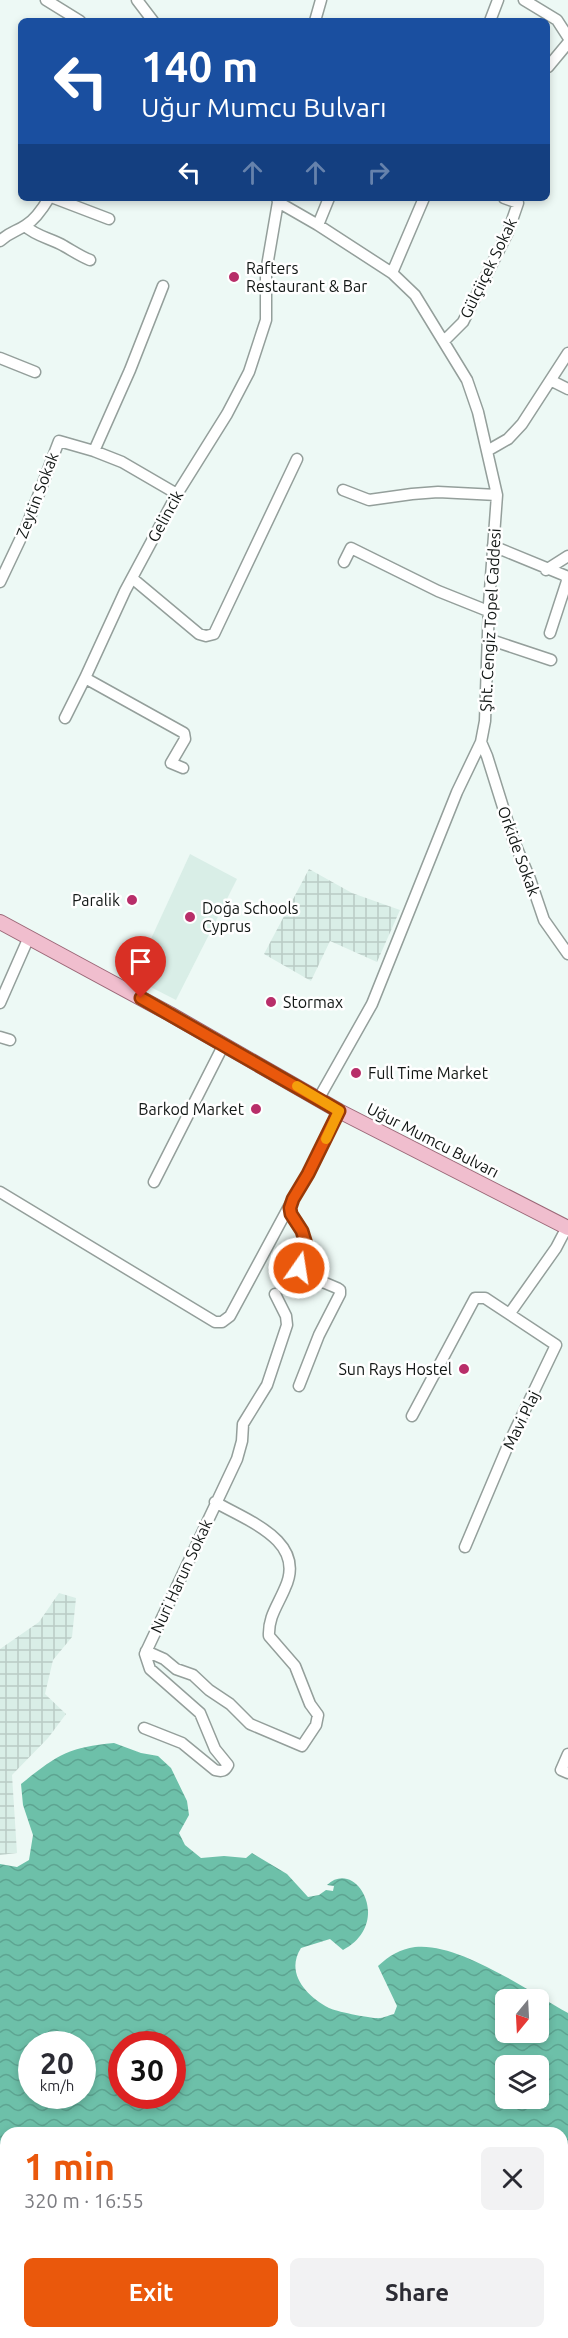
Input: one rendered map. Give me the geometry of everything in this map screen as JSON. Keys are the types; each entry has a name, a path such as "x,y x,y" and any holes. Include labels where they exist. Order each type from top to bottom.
{"main road":[{"name":"Uğur Mumcu Bulvarı","path":"0,922 224,1044 339,1111 567,1228"}],"street":[{"path":"46,0 75,18"},
{"path":"137,0 151,18"},
{"path":"316,18 321,0"},
{"path":"491,18 498,0"},
{"path":"524,0 557,20 568,37"},
{"path":"550,65 568,43"},
{"path":"0,241 5,229 25,226 42,211 48,201"},
{"path":"62,201 109,219"},
{"name":"Gelincik","path":"65,718 132,579 177,494 227,414 249,372 266,320 266,272 278,201"},
{"name":"Şht. Cengiz Topel Caddesi","path":"280,201 392,273 415,295 467,380 488,451 496,495 488,611 485,722 481,742 457,792 372,1004 319,1098"},
{"path":"318,225 328,201"},
{"path":"392,273 423,201"},
{"name":"Gülçiiçek Sokak","path":"444,341 463,322 508,232 518,203 512,201"},
{"path":"25,226 34,234 90,260"},
{"path":"163,286 94,451 122,462 177,494"},
{"path":"488,451 515,432 552,381 568,353"},
{"path":"0,358 35,372"},
{"path":"552,381 568,389"},
{"name":"Zeytin Sokak","path":"0,582 27,525 58,441 94,451"},
{"path":"132,579 200,634 206,636 214,634 297,459"},
{"path":"343,490 369,501 420,493 496,495"},
{"path":"494,546 546,570 566,576 567,581 550,633"},
{"path":"344,562 351,548 438,591 488,611"},
{"path":"546,570 568,556"},
{"path":"488,639 551,660"},
{"path":"85,678 184,734 186,739 171,763 183,768"},
{"name":"Orkide Sokak","path":"481,742 513,839 544,920 568,954"},
{"path":"0,1003 29,937"},
{"path":"154,1182 224,1044"},
{"path":"0,1192 215,1322 222,1322 230,1316 262,1260 281,1218 308,1174 339,1111"},
{"path":"293,1199 291,1214 302,1231 306,1244 299,1272 340,1290 299,1386"},
{"path":"412,1416 472,1301 479,1297 485,1298 510,1313 556,1248 567,1228"},
{"name":"Nuri Harun Sokak","path":"144,1728 182,1743 215,1770 220,1772 226,1770 228,1765 215,1749 200,1713 150,1669 145,1654 237,1459 242,1442 243,1424 267,1385 287,1325 286,1316 275,1294"},
{"name":"Mavi Plaj","path":"465,1547 500,1463 556,1345 510,1313"},
{"name":"Nuri Harun Sokak","path":"146,1651 193,1675 209,1690 231,1704 250,1724 288,1742 302,1746 316,1725 318,1715 310,1704 295,1666 269,1636 268,1624 291,1570 287,1553 283,1545 271,1535 215,1502"},
{"path":"568,1754 561,1770 568,1773"}],"shaded area":[{"name":"Doğa Schools Cyprus","path":"190,854 237,879 176,1000 133,978"},
{"path":"309,869 352,893 400,910 377,962 330,941 311,981 264,954"},
{"path":"59,1593 76,1598 72,1637 53,1660 45,1694 66,1714 48,1738 12,1775 17,1853 0,1855 0,1649 39,1622"}],"water":[{"path":"114,1743 141,1753 158,1756 171,1768 187,1801 189,1815 179,1833 185,1845 201,1858 224,1856 246,1858 252,1853 287,1874 308,1897 319,1895 326,1890 333,1891 334,1886 327,1885 338,1879 349,1880 358,1886 365,1897 368,1910 366,1925 358,1938 343,1950 330,1939 301,1948 297,1957 295,1966 300,1983 313,1997 329,2008 372,2018 394,2014 397,2006 378,1966 404,1949 433,1947 472,1960 528,1989 495,1989 495,2043 549,2043 549,2002 568,2013 568,2127 0,2127 0,1864 17,1867 29,1860 33,1835 23,1805 21,1784 44,1766 74,1750"}],"slow traffic":[{"path":"297,1086 339,1111 326,1139"}],"place":[{"name":"Rafters Restaurant & Bar","path":"234,277"},
{"name":"Paralik","path":"132,900"},
{"name":"Doğa Schools Cyprus","path":"190,917"},
{"name":"Stormax","path":"271,1002"},
{"name":"Full Time Market","path":"356,1073"},
{"name":"Barkod Market","path":"256,1109"},
{"name":"Sun Rays Hostel","path":"464,1369"}],"route":[{"path":"141,998 339,1111 290,1208 306,1244 299,1268"}]}
